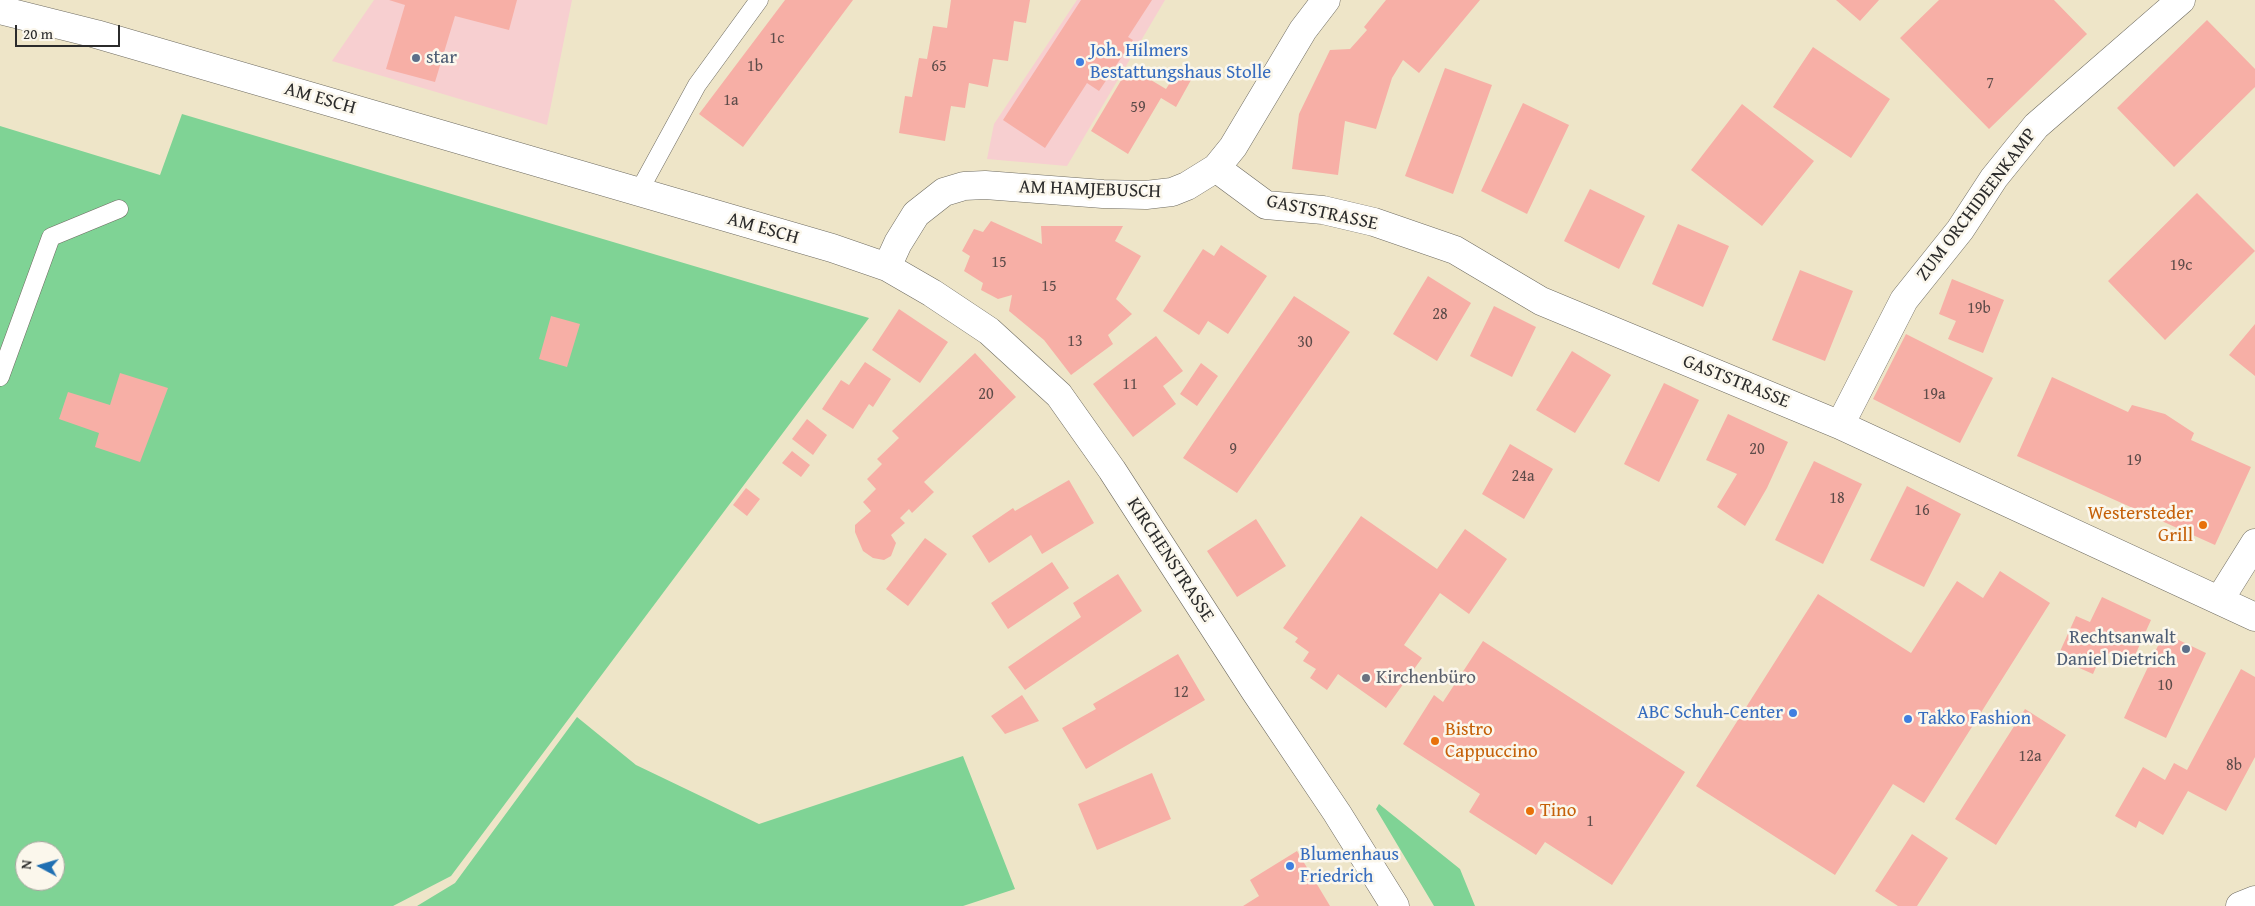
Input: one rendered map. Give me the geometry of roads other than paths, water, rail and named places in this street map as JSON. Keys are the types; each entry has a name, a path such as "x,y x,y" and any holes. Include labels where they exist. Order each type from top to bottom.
{"street":[{"name":"AM HAMJEBUSCH","path":"887,267 898,243 916,214 944,192 964,186 985,186 1146,195 1172,192 1180,189 1216,168 1233,148 1303,30 1326,0"},
{"name":"ZUM ORCHIDEENKAMP","path":"1840,425 1904,300 1960,230 1994,178 2036,126 2181,0"},
{"name":"AM ESCH","path":"0,10 125,42 832,248 887,267"},
{"name":"GASTSTRASSE","path":"1216,168 1266,206 1323,210 1374,222 1455,250 1541,301 1840,425 2100,547 2255,616"},
{"name":"KIRCHENSTRASSE","path":"887,267 932,293 988,331 1059,395 1112,470 1254,691 1337,813 1395,906"},
{"path":"2220,599 2255,543"},
{"path":"2240,906 2255,900"}],"lane":[{"path":"638,193 697,85 759,0"},
{"path":"0,377 51,237 119,210"}],"place":[{"name":"star","path":"416,58"},
{"name":"Joh. Hilmers Bestattungshaus Stolle","path":"1080,62"},
{"name":"Westersteder Grill","path":"2203,525"},
{"name":"Rechtsanwalt Daniel Dietrich","path":"2186,649"},
{"name":"Kirchenbüro","path":"1366,678"},
{"name":"ABC Schuh-Center","path":"1793,713"},
{"name":"Takko Fashion","path":"1908,719"},
{"name":"Bistro Cappuccino","path":"1435,741"},
{"name":"Tino","path":"1530,811"},
{"name":"Blumenhaus Friedrich","path":"1290,866"}]}
